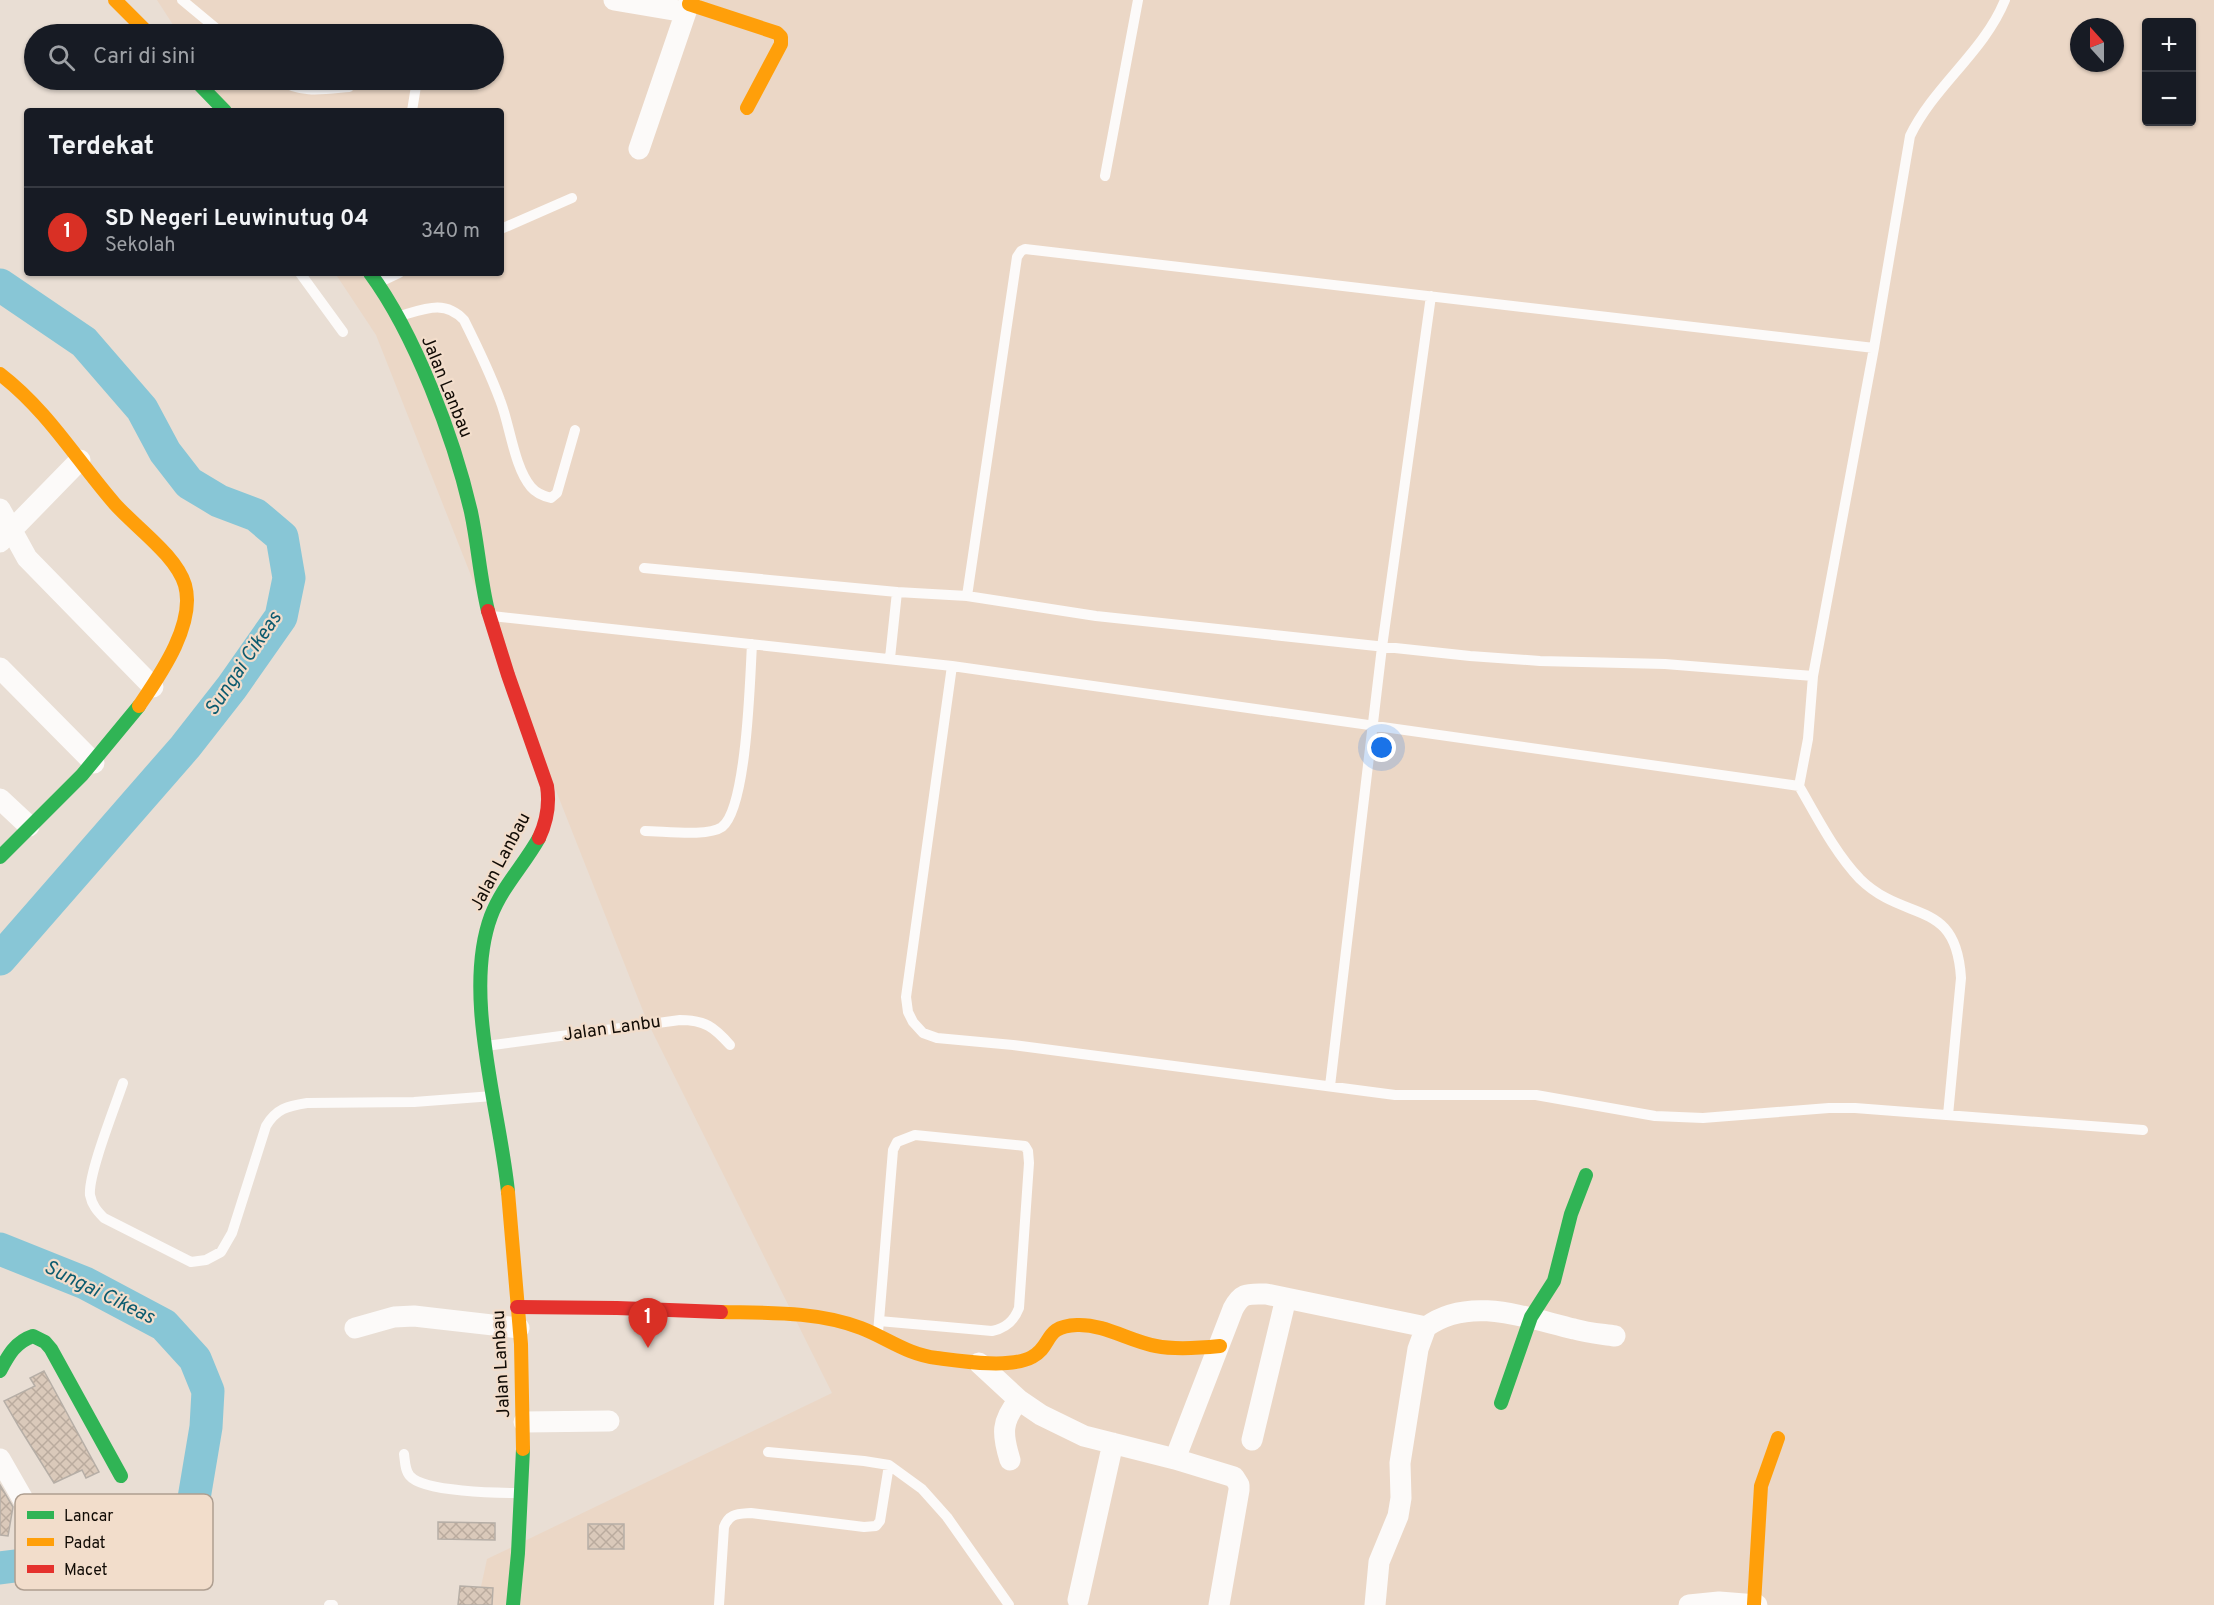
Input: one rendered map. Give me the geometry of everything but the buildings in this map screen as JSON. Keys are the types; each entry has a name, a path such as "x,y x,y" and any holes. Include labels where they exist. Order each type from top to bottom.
{"street":[{"path":"115,0 140,24"},
{"path":"614,0 688,5 777,33 781,37 781,44 747,108"},
{"path":"639,149 688,5"},
{"path":"214,90 223,108"},
{"name":"Jalan Lanbau","path":"374,278 397,316 442,417 470,510 489,615 545,780 549,801 545,824 536,843 492,912 481,956 486,1046 508,1185 523,1380 522,1494 513,1605"},
{"path":"0,374 33,401 115,505 177,570 185,587 186,606 174,649 153,687 94,763 0,857"},
{"path":"6,536 80,460"},
{"path":"0,509 6,536 153,687"},
{"path":"0,668 94,763"},
{"path":"0,799 29,826"},
{"path":"1501,1403 1532,1317 1554,1281 1571,1214 1586,1175"},
{"path":"1175,1459 1238,1299 1245,1295 1266,1294 1426,1327 1451,1315 1478,1310 1532,1317 1576,1330 1616,1336"},
{"path":"1252,1440 1286,1298"},
{"path":"355,1328 394,1317 414,1316 518,1318 777,1313 842,1321 916,1354 980,1363 1019,1362 1033,1357 1051,1333 1059,1328 1074,1325 1092,1325 1156,1346 1201,1348 1220,1346"},
{"path":"1375,1605 1379,1562 1398,1516 1401,1498 1400,1463 1418,1348 1426,1327"},
{"path":"0,1371 15,1346 22,1341 33,1336 45,1342 68,1377 121,1476"},
{"path":"980,1363 1020,1400 1041,1415 1084,1436 1175,1459 1234,1477 1239,1485 1219,1605"},
{"path":"1010,1460 1004,1440 1004,1427 1007,1418 1020,1400"},
{"path":"524,1422 609,1421"},
{"path":"1689,1605 1719,1602 1755,1604 1761,1486 1778,1438"},
{"path":"1078,1600 1113,1443"},
{"path":"0,1459 20,1494"}],"lane":[{"path":"182,0 211,24"},
{"path":"1105,176 1138,0"},
{"path":"1948,1115 1961,978 1960,958 1954,940 1947,928 1934,919 1892,902 1860,879 1841,855 1799,786 1808,739 1813,676 1874,348 1910,136 1919,117 1984,36 2005,0"},
{"path":"412,108 415,90"},
{"path":"504,228 572,198"},
{"path":"967,596 1017,257 1021,251 1028,248 1874,348"},
{"path":"302,276 343,332"},
{"path":"1330,1086 1382,647 1431,296"},
{"path":"397,316 447,307 456,310 464,320 500,399 511,429 516,458 531,487 541,495 551,498 557,493 575,430"},
{"path":"644,568 897,592 967,596 1096,616 1382,647 1540,661 1665,664 1813,676"},
{"path":"890,658 897,592"},
{"path":"489,615 952,666 1799,786"},
{"path":"645,831 711,832 723,826 730,817 742,774 752,644"},
{"path":"952,666 906,996 912,1022 923,1033 937,1038 1013,1045 1395,1095 1536,1095 1655,1116 1703,1118 1829,1108 2143,1130"},
{"name":"Jalan Lanbu","path":"486,1046 680,1020 694,1020 710,1026 730,1045"},
{"path":"123,1083 92,1176 90,1194 94,1209 104,1218 191,1262 206,1260 221,1251 232,1233 266,1126 279,1110 290,1105 307,1103 402,1102 494,1096"},
{"path":"878,1336 879,1321 893,1150 897,1142 915,1135 1025,1146 1029,1163 1019,1308 1016,1316 1008,1325 992,1331 879,1321"},
{"path":"768,1452 871,1461 889,1466 922,1489 1009,1605"},
{"path":"404,1454 409,1476 426,1485 446,1489 522,1494"},
{"path":"719,1605 724,1527 727,1519 733,1514 751,1513 864,1527 876,1526 880,1521 889,1466"}],"shaded area":[{"path":"157,0 2214,0 2214,1605 477,1605 487,1559 832,1393 647,1021 376,335 337,276 504,276 504,108 227,108 215,90 504,90 504,24 173,24"}],"waterway":[{"name":"Sungai Cikeas","path":"0,285 84,342 142,409 165,452 189,483 219,501 256,515 282,537 289,578 281,617 232,687 185,747 0,959"},
{"name":"Sungai Cikeas","path":"0,1249 85,1283 164,1325 195,1359 208,1391 206,1427 195,1494"},
{"name":"Sungai Cikeas","path":"0,1568 15,1566"}],"traffic: fast":[{"path":"205,90 222,108"},
{"path":"372,276 387,298 417,356 443,420 471,512 488,611"},
{"path":"0,857 82,775 139,706"},
{"path":"508,1192 486,1052 480,981 483,947 491,916 507,886 539,838"},
{"path":"1501,1403 1531,1317 1554,1281 1571,1214 1586,1175"},
{"path":"0,1371 9,1355 21,1342 33,1336 45,1342 121,1476"},
{"path":"513,1605 523,1449"}],"traffic: slow":[{"path":"115,0 139,24"},
{"path":"689,4 777,33 781,37 781,44 747,108"},
{"path":"0,374 47,419 114,503 164,552 185,585 187,600 181,632 157,680 139,706"},
{"path":"508,1192 521,1344 523,1449"},
{"path":"721,1312 792,1314 827,1318 861,1328 907,1350 926,1356 985,1363 1023,1361 1039,1353 1053,1333 1066,1326 1077,1325 1097,1327 1146,1344 1164,1347 1220,1346"},
{"path":"1754,1604 1761,1486 1778,1438"}],"traffic: jam":[{"path":"488,611 547,786 547,813 539,838"},
{"path":"517,1307 721,1312"}],"place":[{"name":"SD Negeri Leuwinutug 04","path":"648,1348"}]}
